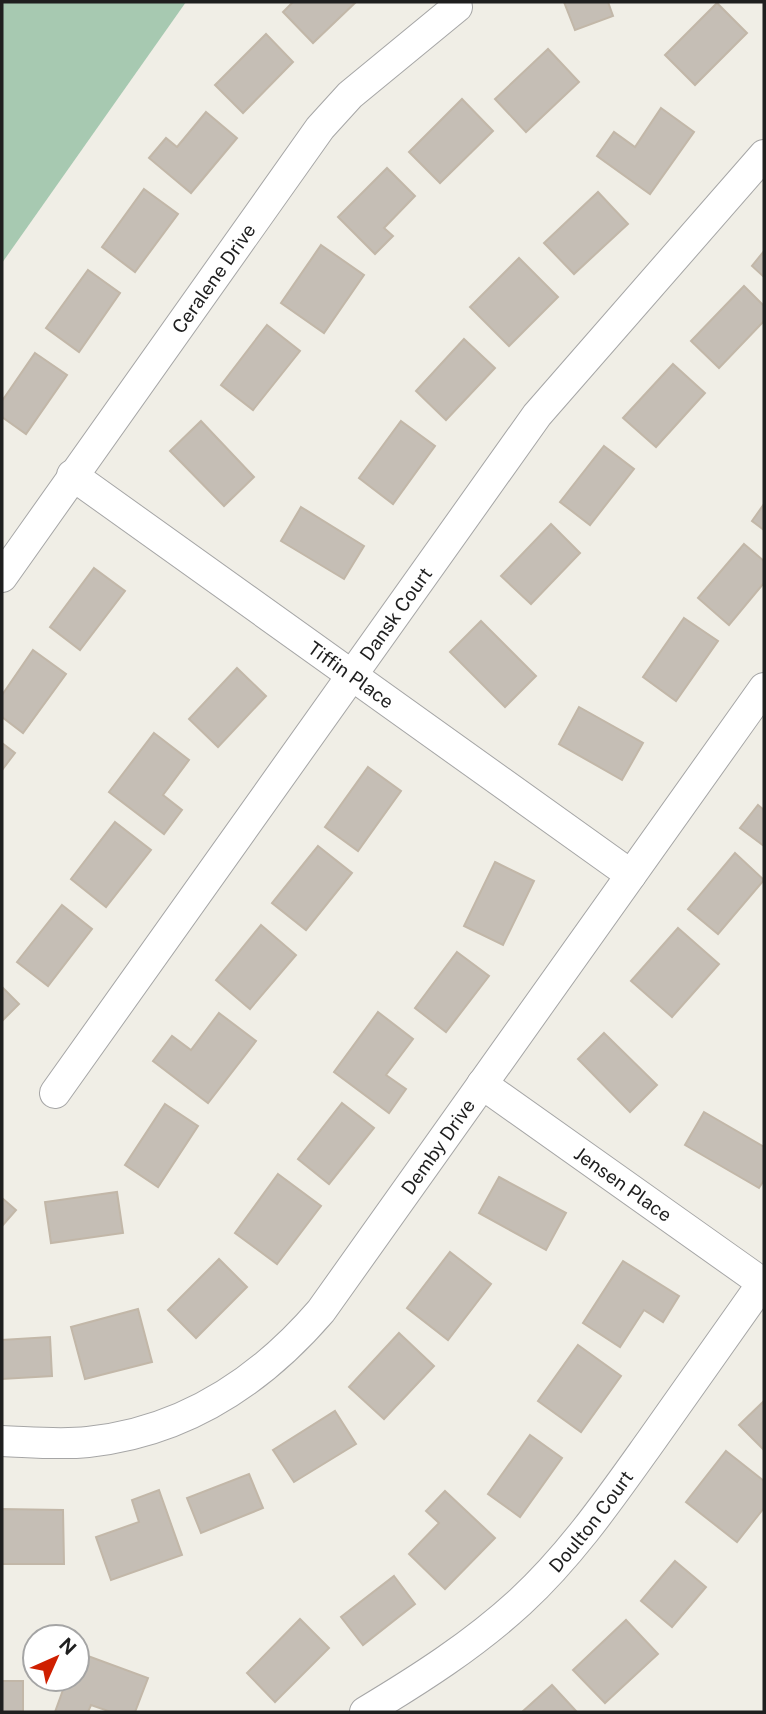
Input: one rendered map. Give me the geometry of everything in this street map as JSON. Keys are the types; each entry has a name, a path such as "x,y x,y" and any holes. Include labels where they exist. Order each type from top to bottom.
{"street":[{"name":"Ceralene Drive","path":"2,577 320,128 350,95 457,7"},
{"name":"Dansk Court","path":"55,1093 537,415 764,155"},
{"name":"Tiffin Place","path":"72,475 631,875"},
{"name":"Demby Drive","path":"2,1441 85,1442 112,1438 168,1423 221,1399 269,1366 295,1341 321,1311 764,688"},
{"name":"Jensen Place","path":"482,1084 764,1283"},
{"name":"Doulton Court","path":"365,1712 428,1674 476,1640 556,1566 616,1490 764,1283"}],"green space":[{"path":"2,2 186,2 2,263"}],"building":[{"path":"293,2 356,2 313,43 283,12"},
{"path":"564,2 608,2 613,16 575,30"},
{"path":"717,3 747,33 695,85 665,55"},
{"path":"266,34 293,62 243,113 215,85"},
{"path":"548,49 579,82 526,132 495,99"},
{"path":"462,99 493,131 440,183 409,152"},
{"path":"661,108 694,132 650,194 597,156 614,132 635,147"},
{"path":"206,112 237,138 191,193 149,158 166,138 177,147"},
{"path":"387,168 415,196 384,228 393,236 375,254 338,217"},
{"path":"144,189 178,214 135,272 102,247"},
{"path":"598,192 628,224 574,274 544,243"},
{"path":"321,245 364,275 324,333 281,303"},
{"path":"764,251 764,277 752,266"},
{"path":"519,258 558,297 509,346 470,307"},
{"path":"88,270 120,293 79,352 46,328"},
{"path":"744,286 764,306 764,321 719,368 691,341"},
{"path":"267,325 300,351 253,410 221,385"},
{"path":"464,339 495,368 446,420 416,391"},
{"path":"35,353 67,375 26,434 2,417 2,401"},
{"path":"673,364 705,393 656,447 623,418"},
{"path":"201,421 254,477 224,506 170,451"},
{"path":"401,421 435,446 393,504 359,478"},
{"path":"604,446 634,469 590,525 560,502"},
{"path":"764,504 764,530 752,521"},
{"path":"301,507 364,546 344,579 281,541"},
{"path":"551,524 580,553 531,604 501,576"},
{"path":"744,544 764,561 764,583 729,625 698,598"},
{"path":"94,568 125,591 80,650 50,627"},
{"path":"684,618 718,641 676,701 643,677"},
{"path":"481,621 536,676 505,707 450,652"},
{"path":"33,650 66,674 23,733 2,717 2,695"},
{"path":"237,668 266,696 218,747 189,719"},
{"path":"579,707 643,743 622,780 559,744"},
{"path":"154,733 189,760 163,795 182,810 164,834 109,792"},
{"path":"2,743 15,753 2,770"},
{"path":"368,767 401,791 358,851 325,827"},
{"path":"758,805 764,810 764,846 740,828"},
{"path":"115,822 151,850 106,907 71,879"},
{"path":"318,846 352,873 306,930 272,903"},
{"path":"735,853 764,880 718,934 688,909"},
{"path":"495,862 534,881 503,945 464,926"},
{"path":"62,905 92,929 48,986 17,962"},
{"path":"261,925 296,955 250,1009 216,980"},
{"path":"678,928 719,964 672,1017 631,981"},
{"path":"457,952 489,976 446,1032 415,1008"},
{"path":"2,987 19,1004 2,1021"},
{"path":"378,1012 413,1039 386,1075 406,1089 389,1113 334,1072"},
{"path":"219,1013 256,1041 208,1103 153,1061 172,1036 191,1050"},
{"path":"604,1033 657,1085 630,1112 578,1059"},
{"path":"342,1103 374,1128 329,1184 298,1159"},
{"path":"165,1104 198,1126 158,1187 125,1165"},
{"path":"704,1112 764,1147 764,1180 759,1188 685,1145"},
{"path":"278,1174 321,1206 277,1264 235,1233"},
{"path":"499,1177 566,1213 546,1250 479,1213"},
{"path":"117,1192 123,1233 51,1243 45,1202"},
{"path":"2,1198 16,1210 2,1226"},
{"path":"450,1252 491,1284 448,1340 407,1308"},
{"path":"219,1259 247,1287 196,1338 168,1310"},
{"path":"623,1261 679,1296 663,1322 644,1310 620,1347 583,1323"},
{"path":"138,1309 152,1362 85,1379 71,1327"},
{"path":"399,1333 434,1366 384,1419 349,1387"},
{"path":"50,1337 52,1376 2,1379 2,1340"},
{"path":"578,1345 621,1376 581,1432 538,1401"},
{"path":"764,1401 764,1450 739,1425"},
{"path":"335,1411 356,1444 294,1482 273,1450"},
{"path":"530,1435 562,1458 520,1517 488,1494"},
{"path":"726,1451 764,1481 764,1508 737,1542 686,1502"},
{"path":"249,1474 263,1508 201,1533 187,1498"},
{"path":"159,1490 182,1555 111,1580 96,1537 139,1522 132,1500"},
{"path":"445,1491 495,1538 445,1589 409,1554 439,1523 426,1511"},
{"path":"2,1509 63,1510 64,1564 2,1564"},
{"path":"675,1561 706,1587 672,1627 641,1601"},
{"path":"394,1576 415,1604 363,1645 341,1617"},
{"path":"300,1619 329,1648 275,1702 247,1673"},
{"path":"626,1620 658,1654 605,1703 573,1670"},
{"path":"91,1657 148,1678 135,1712 111,1712 91,1705 88,1712 55,1712 62,1693 91,1693"},
{"path":"2,1681 21,1681 23,1712 2,1712"},
{"path":"552,1685 577,1712 522,1712"}]}
